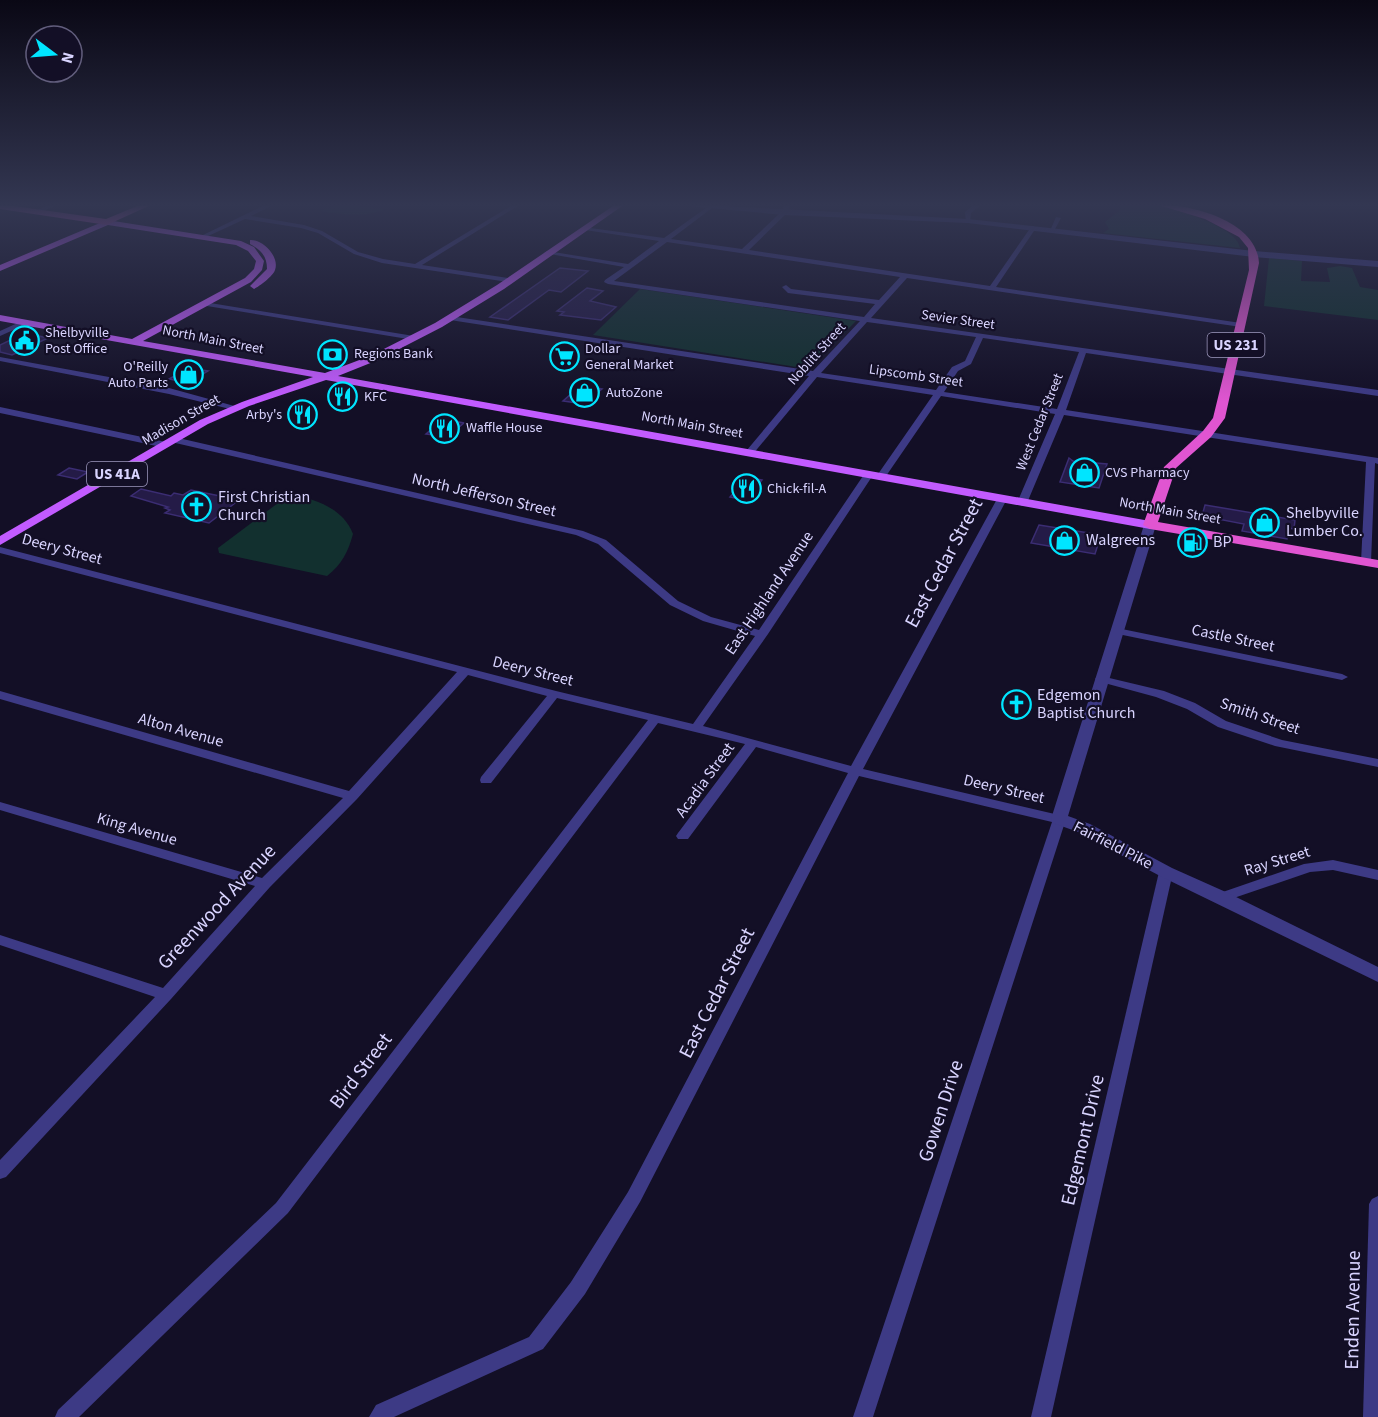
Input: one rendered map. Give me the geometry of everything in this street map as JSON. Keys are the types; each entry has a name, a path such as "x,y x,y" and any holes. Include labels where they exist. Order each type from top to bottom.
{"highway":[{"name":"US 231","path":"1150,525 1170,467 1207,434 1219,418 1254,270"},
{"name":"North Main Street","path":"1150,525 1372,563"}],"main road":[{"path":"133,342 207,304 248,280 258,270"},
{"path":"145,344 218,306 262,279 271,270"},
{"name":"US 41A","path":"321,377 352,368 414,338 450,318 522,270"},
{"name":"North Main Street","path":"0,318 1150,525"},
{"name":"Madison Street","path":"0,542 234,407 321,377"}],"street":[{"path":"443,270 508,280"},
{"name":"Sevier Street","path":"624,270 608,282 1378,393"},
{"path":"873,270 1241,324"},
{"path":"992,288 1004,270"},
{"name":"Noblitt Street","path":"750,453 814,375 906,275"},
{"path":"786,287 788,291 881,303"},
{"path":"207,304 414,338"},
{"name":"Lipscomb Street","path":"450,318 1375,460"},
{"path":"0,334 25,323"},
{"path":"880,477 955,369 968,362 980,337"},
{"name":"West Cedar Street","path":"1022,502 1061,411 1083,351"},
{"path":"0,359 169,391 234,407"},
{"name":"North Jefferson Street","path":"0,410 170,442 579,533 602,542 674,603 707,619 762,634"},
{"path":"1372,563 1375,460"},
{"name":"East Highland Avenue","path":"695,729 762,634 868,475"},
{"name":"East Cedar Street","path":"379,1417 383,1412 536,1343 578,1288 634,1197 855,771 1002,499"},
{"name":"Fairfield Pike","path":"1150,525 1059,819 1084,828 1166,872 1222,897 1378,975"},
{"name":"Deery Street","path":"0,550 554,694 753,742 855,771 1059,819"},
{"name":"Castle Street","path":"1117,631 1342,677"},
{"name":"Greenwood Avenue","path":"0,1172 465,671"},
{"name":"Smith Street","path":"1101,679 1160,694 1191,706 1222,724 1279,743 1378,763"},
{"path":"486,780 554,694"},
{"name":"Alton Avenue","path":"0,695 352,795"},
{"name":"Bird Street","path":"65,1417 282,1208 655,719"},
{"name":"Acadia Street","path":"683,836 753,742"},
{"name":"King Avenue","path":"0,806 265,884"},
{"name":"Gowen Drive","path":"863,1417 1059,819"},
{"name":"Ray Street","path":"1222,897 1309,867 1334,865 1378,875"},
{"name":"Edgemont Drive","path":"1041,1417 1166,872"},
{"path":"0,940 166,995"},
{"name":"Enden Avenue","path":"1373,1417 1378,1204"}],"green space":[{"path":"1268,270 1302,270 1301,281 1330,282 1327,270 1353,270 1360,287 1378,290 1378,320 1264,306"},
{"path":"640,289 856,321 809,369 593,335"},
{"path":"290,494 318,502 335,511 342,517 353,534 344,557 327,576 219,553 218,548"}],"building":[{"path":"557,270 588,271 561,292 549,290 508,320 490,317"},
{"path":"587,288 603,291 590,301 616,307 601,320 560,315 564,312 557,311"},
{"name":"Shelbyville Post Office","path":"25,333 48,338 12,355 0,352 0,345"},
{"name":"O'Reilly Auto Parts","path":"189,368 208,371 188,383 169,379"},
{"name":"AutoZone","path":"581,385 602,389 584,404 563,401"},
{"name":"Waffle House","path":"443,419 464,423 447,437 426,434"},
{"name":"CVS Pharmacy","path":"1069,458 1073,461 1107,464 1099,488 1060,482"},
{"path":"69,468 88,472 77,479 58,475"},
{"name":"Chick-fil-A","path":"747,477 762,480 745,500 730,497"},
{"name":"First Christian Church","path":"141,489 171,496 174,493 183,495 191,490 239,500 209,523 165,513 170,510 165,508 168,507 131,496"},
{"name":"Shelbyville Lumber Co.","path":"1205,505 1295,520 1294,529 1289,528 1287,539 1242,531 1244,524 1202,516"},
{"name":"Walgreens","path":"1039,525 1095,534 1100,538 1095,554 1031,543"}],"place":[{"name":"Shelbyville Post Office","path":"24,341"},
{"name":"Regions Bank","path":"333,354"},
{"name":"Dollar General Market","path":"564,357"},
{"name":"O'Reilly Auto Parts","path":"189,375"},
{"name":"AutoZone","path":"585,393"},
{"name":"KFC","path":"343,397"},
{"name":"Arby's","path":"303,415"},
{"name":"Waffle House","path":"445,428"},
{"name":"CVS Pharmacy","path":"1084,473"},
{"name":"Chick-fil-A","path":"746,489"},
{"name":"First Christian Church","path":"197,506"},
{"name":"Shelbyville Lumber Co.","path":"1265,522"},
{"name":"Walgreens","path":"1065,540"},
{"name":"BP","path":"1192,542"},
{"name":"Edgemon Baptist Church","path":"1016,704"}]}
